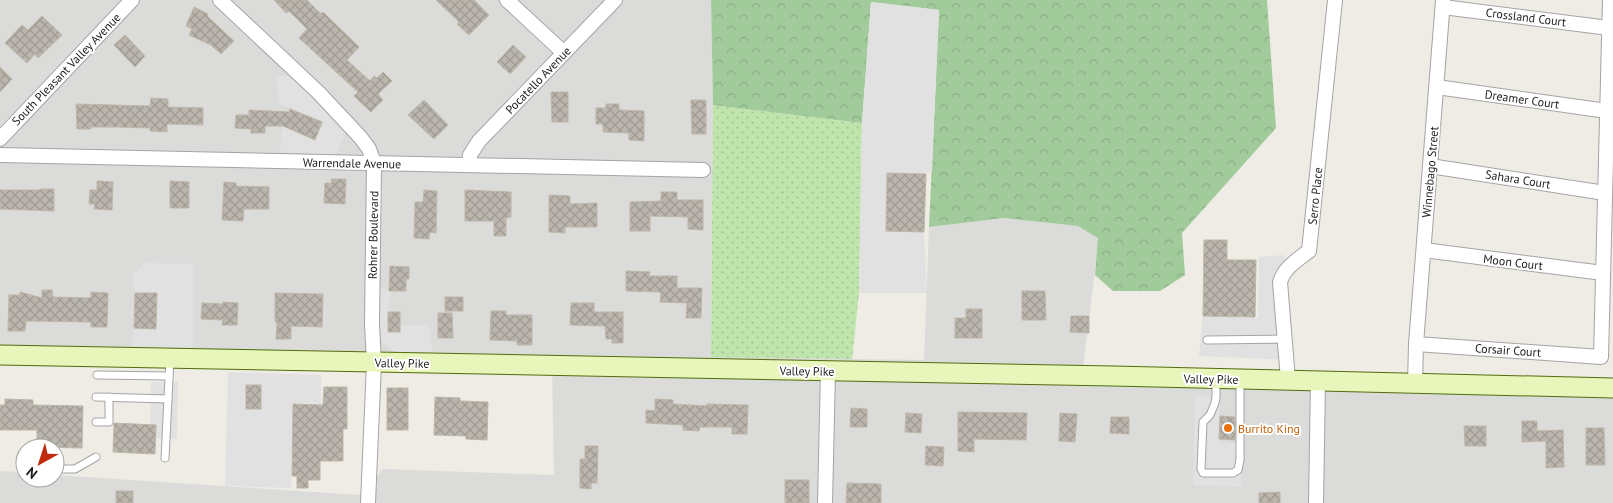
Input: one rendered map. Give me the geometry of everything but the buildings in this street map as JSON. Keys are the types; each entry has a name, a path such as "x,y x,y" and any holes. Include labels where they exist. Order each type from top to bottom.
{"street":[{"name":"South Pleasant Valley Avenue","path":"0,139 132,0"},
{"name":"Rohrer Boulevard","path":"220,0 319,94 361,138 369,149 374,163 372,324 374,363 368,503"},
{"path":"508,0 564,53"},
{"name":"Pocatello Avenue","path":"469,165 470,155 479,141 616,0"},
{"name":"Serro Place","path":"1288,380 1280,282 1282,274 1288,266 1309,251 1335,0"},
{"path":"1603,273 1610,0"},
{"name":"Crossland Court","path":"1443,3 1609,28"},
{"name":"Winnebago Street","path":"1415,384 1416,344 1443,3"},
{"name":"Dreamer Court","path":"1436,87 1607,111"},
{"name":"Warrendale Avenue","path":"0,155 703,170"},
{"name":"Sahara Court","path":"1430,166 1605,193"},
{"name":"Moon Court","path":"1424,250 1603,273"},
{"name":"Corsair Court","path":"1416,344 1601,357 1603,273"},
{"name":"Valley Pike","path":"0,355 170,367 374,363 1613,388"},
{"path":"825,503 828,371"},
{"path":"1316,503 1318,381"}],"lane":[{"path":"1207,340 1284,339"},
{"path":"97,375 170,367 166,458"},
{"path":"1216,379 1215,403 1210,415 1204,422 1201,469 1203,473 1233,473 1238,470 1240,460 1240,380"},
{"path":"96,397 168,399"},
{"path":"96,422 109,422 109,397"},
{"path":"65,469 75,469 96,457"}],"shaded area":[{"path":"0,0 711,0 713,105 711,357 924,360 929,227 1004,218 1078,226 1099,238 1082,375 1613,387 1613,503 0,503 0,471 15,472 15,488 65,488 65,476 360,495 383,469 554,475 552,366 0,355"},
{"path":"871,2 939,10 932,172 926,174 887,173 887,231 924,232 927,293 859,293 862,123"},
{"path":"276,76 294,76 346,132 335,156 279,151 283,126 315,139 325,122 279,104"},
{"path":"1284,255 1292,360 1199,356 1203,316 1258,318 1259,257"},
{"path":"144,263 194,264 193,348 131,347 134,328 156,329 157,293 135,293 132,276"},
{"path":"376,287 391,291 388,332 400,332 400,325 430,325 432,352 398,353 391,350 381,341 377,330"},
{"path":"228,372 321,375 321,404 293,403 291,488 225,486"},
{"path":"151,382 178,382 177,439 150,438"},
{"path":"1195,396 1220,397 1219,443 1242,444 1241,487 1193,485"}],"green space":[{"path":"711,0 1267,0 1276,128 1182,233 1185,275 1160,291 1113,291 1095,275 1098,238 1078,226 1004,218 929,227 939,10 871,2 862,123 713,105"},
{"path":"713,105 862,123 859,293 852,359 711,357"}],"place":[{"name":"Burrito King","path":"1228,428"}]}
